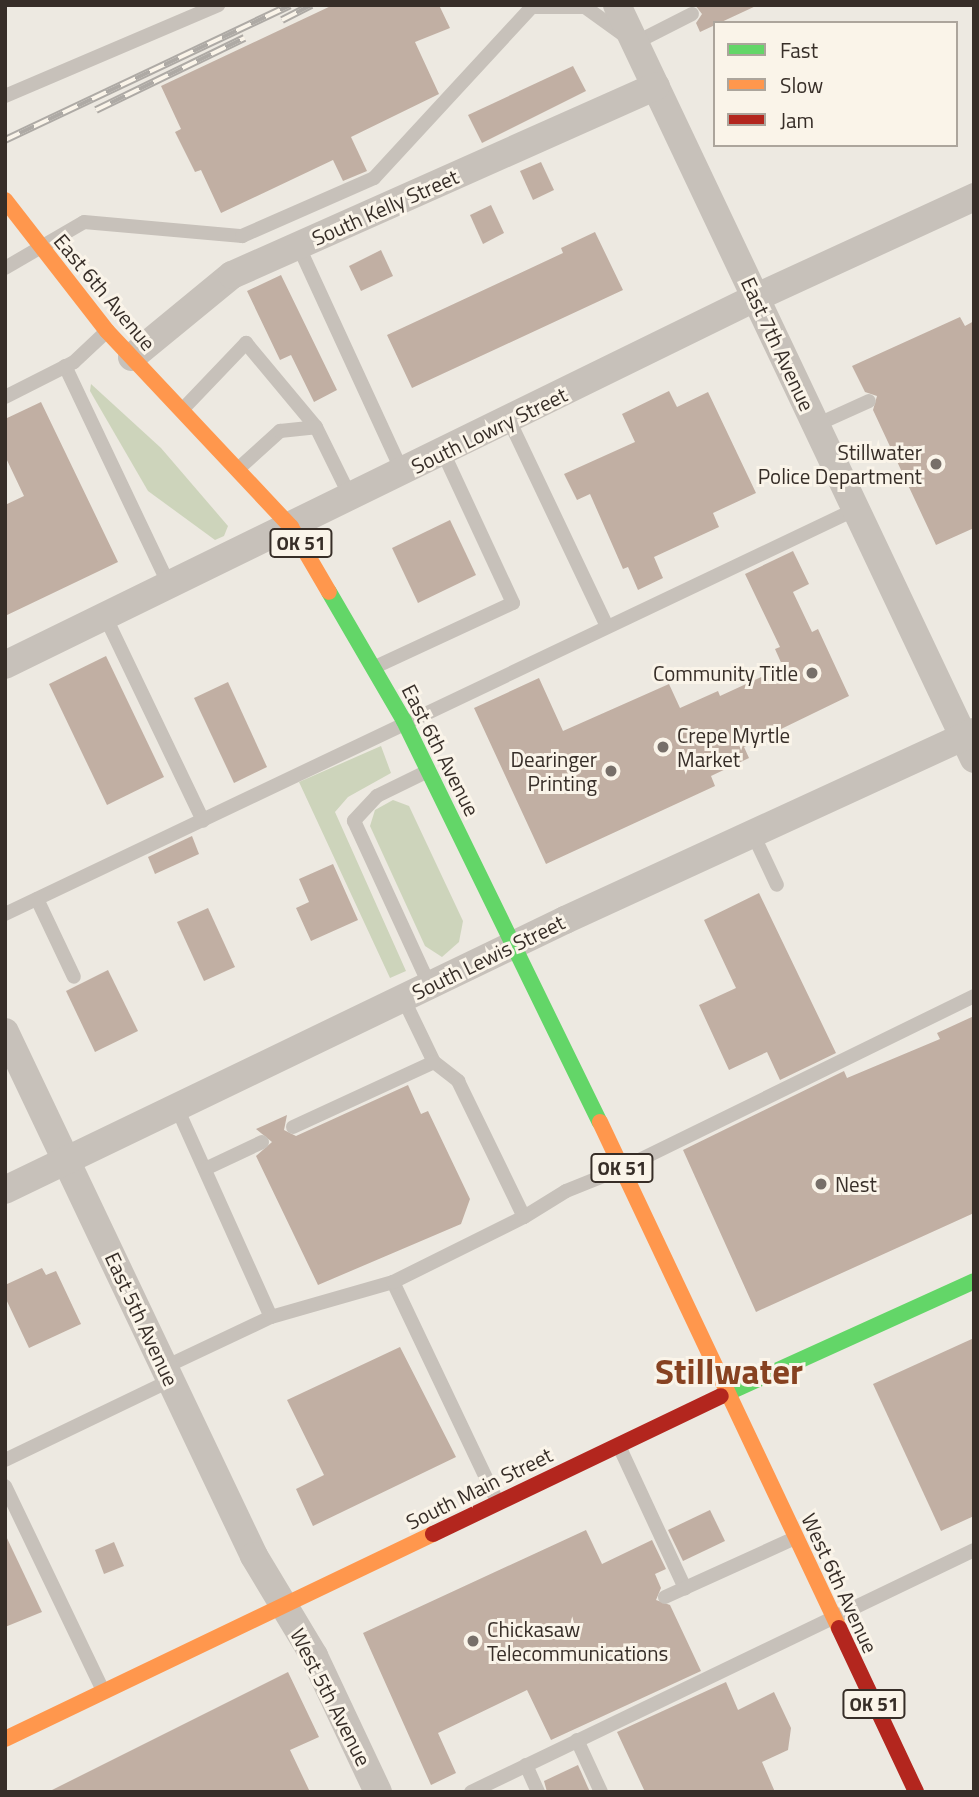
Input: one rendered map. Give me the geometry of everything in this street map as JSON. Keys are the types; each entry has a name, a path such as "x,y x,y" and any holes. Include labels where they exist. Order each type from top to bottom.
{"main road":[{"name":"East 6th Avenue","path":"5,200 39,248 107,331 292,527 404,720 623,1168 727,1393"},
{"name":"South Main Street","path":"5,1739 727,1393 974,1281"},
{"name":"West 6th Avenue","path":"727,1393 916,1792"}],"street":[{"name":"East 7th Avenue","path":"617,5 970,743"},
{"name":"South Kelly Street","path":"132,357 232,275 656,86"},
{"name":"South Lowry Street","path":"5,664 403,473 757,297 974,197"},
{"name":"South Lewis Street","path":"5,1190 513,945 753,834 970,743"},
{"name":"East 5th Avenue","path":"5,1032 254,1556 283,1604"},
{"name":"West 5th Avenue","path":"283,1604 314,1656 378,1792"}],"lane":[{"path":"5,96 218,5"},
{"path":"5,268 84,222 242,236 374,178 532,7 585,8 635,43 692,14"},
{"path":"299,245 403,473"},
{"path":"5,397 65,366 107,331"},
{"path":"182,410 246,343 316,427 351,498"},
{"path":"65,366 169,585"},
{"path":"816,425 869,401"},
{"path":"509,420 607,626"},
{"path":"237,469 280,431 316,427"},
{"path":"373,668 513,603 443,452"},
{"path":"5,914 356,748 404,720 856,509"},
{"path":"105,616 203,821"},
{"path":"429,771 377,796 354,821 429,986"},
{"path":"753,834 777,885"},
{"path":"37,899 74,977"},
{"path":"5,1460 271,1317 393,1282 524,1217 566,1191 623,1168 974,996"},
{"path":"403,998 434,1062 458,1081 524,1217"},
{"path":"293,1127 434,1062"},
{"path":"177,1108 271,1317"},
{"path":"205,1169 262,1142"},
{"path":"393,1282 498,1502"},
{"path":"618,1445 685,1588"},
{"path":"5,1486 103,1692"},
{"path":"665,1597 795,1537"},
{"path":"472,1792 974,1550"},
{"path":"577,1740 601,1792"},
{"path":"526,1765 538,1792"}],"green space":[{"path":"91,384 161,448 228,526 224,536 215,540 148,491 90,391"},
{"path":"381,746 391,773 348,797 335,812 406,971 390,978 299,782"},
{"path":"393,800 409,806 463,921 459,942 442,957 425,946 370,826 375,810"}],"building":[{"path":"333,5 439,5 450,28 415,42 439,94 351,137 367,171 343,181 333,160 221,213 201,170 195,172 175,132 181,129 161,86"},
{"path":"695,5 758,5 724,21 713,21 713,26 700,32 696,23 702,14"},
{"path":"573,66 586,91 482,143 468,115"},
{"path":"541,162 554,190 533,200 520,171"},
{"path":"491,205 504,233 483,244 470,215"},
{"path":"595,232 623,290 412,388 387,335 563,253 561,248"},
{"path":"381,250 393,276 361,291 349,266"},
{"path":"281,275 337,390 314,402 291,355 280,360 247,291"},
{"name":"Stillwater Police Department","path":"960,317 965,326 974,321 974,528 936,545 873,410 877,396 865,392 852,366"},
{"path":"669,391 677,407 708,392 756,493 713,513 719,527 654,557 663,578 638,590 628,567 623,569 590,494 577,500 564,474 635,442 622,414"},
{"path":"41,402 118,562 5,616 5,505 24,496 5,456 5,419"},
{"path":"450,520 476,575 418,603 392,548"},
{"path":"793,551 809,584 793,592 812,632 818,629 849,696 744,747 749,758 711,776 715,786 546,864 474,708 539,678 563,731 669,684 680,708 718,691 720,696 783,667 775,649 780,647 745,574"},
{"path":"106,656 164,777 107,805 49,684"},
{"path":"228,682 267,767 234,783 194,698"},
{"path":"192,836 199,854 155,874 148,857"},
{"path":"333,864 358,920 311,941 296,908 309,902 299,879"},
{"path":"759,893 836,1053 780,1080 767,1052 729,1070 699,1005 736,988 704,920"},
{"path":"208,908 235,967 204,981 177,922"},
{"path":"108,970 138,1031 95,1052 66,991"},
{"path":"974,1016 974,1213 756,1312 683,1150 844,1071 847,1078 940,1039 937,1033"},
{"path":"408,1085 421,1114 428,1111 470,1199 461,1224 318,1285 256,1156 272,1142 256,1129 287,1115 284,1130 296,1136"},
{"path":"42,1268 46,1275 56,1271 81,1324 29,1348 5,1297 5,1285"},
{"path":"974,1338 974,1516 941,1531 873,1384"},
{"path":"400,1347 456,1457 313,1526 296,1489 324,1475 287,1400"},
{"path":"710,1510 725,1541 683,1561 668,1530"},
{"path":"586,1530 602,1564 652,1540 666,1569 655,1574 661,1588 656,1600 670,1605 701,1671 551,1740 527,1690 438,1733 456,1773 431,1785 363,1633"},
{"path":"5,1534 42,1612 5,1627"},
{"path":"114,1542 124,1566 104,1574 95,1550"},
{"path":"288,1672 319,1737 290,1750 310,1792 48,1792"},
{"path":"726,1682 738,1710 774,1692 791,1728 788,1750 762,1762 775,1792 645,1792 617,1732"},
{"path":"578,1765 590,1792 547,1792 544,1781"}],"railway":[{"path":"5,140 290,5"},
{"path":"282,20 311,5"},
{"path":"96,110 244,38"}],"traffic: fast":[{"path":"329,592 404,721 600,1122"},
{"path":"721,1396 974,1281"}],"traffic: slow":[{"path":"5,200 107,331 291,527 329,592"},
{"path":"600,1122 839,1628"},
{"path":"5,1739 433,1534"}],"traffic: jam":[{"path":"433,1534 721,1396"},
{"path":"839,1628 916,1792"}],"place":[{"name":"Stillwater Police Department","path":"936,464"},
{"name":"Community Title","path":"812,673"},
{"name":"Crepe Myrtle Market","path":"663,747"},
{"name":"Dearinger Printing","path":"611,771"},
{"name":"Nest","path":"821,1184"},
{"name":"Chickasaw Telecommunications","path":"473,1641"}],"district":[{"name":"Stillwater","path":"729,1371"}]}
